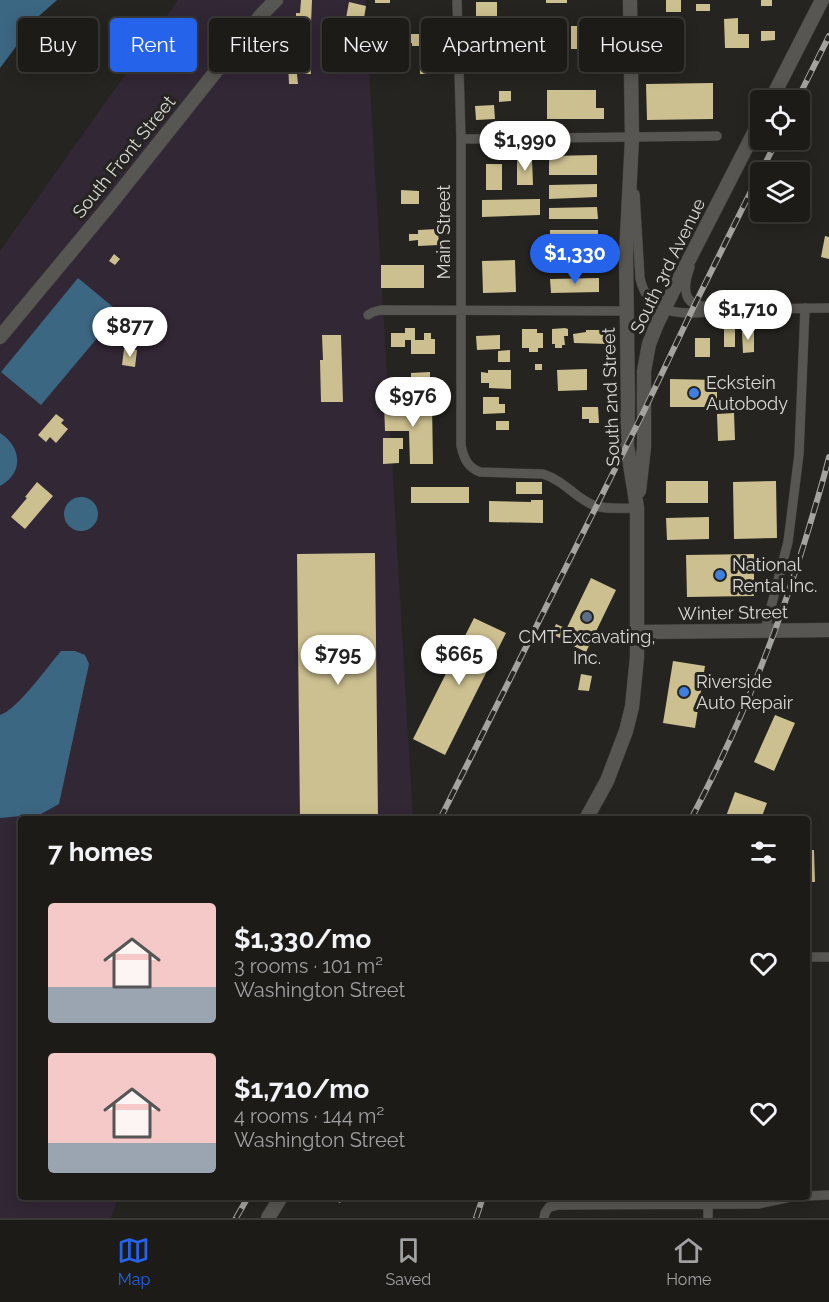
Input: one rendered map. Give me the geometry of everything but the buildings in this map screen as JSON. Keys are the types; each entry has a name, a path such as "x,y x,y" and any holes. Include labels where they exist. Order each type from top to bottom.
{"main road":[{"name":"South Front Street","path":"0,337 108,207 248,30 276,0"},
{"name":"South 2nd Street","path":"587,816 607,781 627,727 635,684 638,632 637,508 627,445 626,237 632,154 630,0"},
{"path":"776,90 822,0"},
{"name":"South 3rd Avenue","path":"637,508 644,447 644,371 649,344 664,309 750,141"},
{"name":"Winter Street","path":"638,632 829,630"},
{"path":"268,1218 279,1200"}],"street":[{"name":"Main Street","path":"457,0 461,139 460,446 467,463 475,470 484,473 543,474 560,481 579,497 596,506 637,508"},
{"path":"461,139 717,136"},
{"path":"632,154 640,278 644,292 650,301 664,309 685,313 727,309"},
{"path":"695,248 686,283 687,293 695,304 727,309 829,308"},
{"path":"765,630 788,542 799,454 805,308"},
{"path":"368,315 381,310 626,311"},
{"path":"810,957 829,957"},
{"path":"810,1196 829,1195"},
{"path":"545,1214 552,1206 558,1205 622,1201 708,1204 758,1200"},
{"path":"708,1204 708,1218"}],"shaded area":[{"path":"178,0 365,0 366,18 322,18 322,72 369,72 413,816 18,816 18,1200 117,1200 111,1218 0,1218 0,251 127,72 197,72 197,18 165,18"}],"water":[{"path":"0,0 57,0 38,18 18,18 18,44 0,68"},
{"path":"78,278 119,312 41,405 1,372"},
{"path":"0,433 13,445 17,460 13,474 0,486"},
{"path":"81,497 93,502 98,514 93,526 81,531 69,526 64,514 69,502"},
{"path":"61,651 75,651 85,655 89,664 59,804 41,814 0,818 0,715 15,705"}],"railway":[{"path":"802,90 829,36"},
{"path":"766,162 772,150"},
{"path":"442,816 750,193"},
{"path":"693,816 742,714 771,642 829,457"},
{"path":"236,1218 246,1200"},
{"path":"476,1218 482,1200"}],"place":[{"name":"Eckstein Autobody","path":"694,393"},
{"name":"National Rental Inc.","path":"720,575"},
{"name":"CMT Excavating, Inc.","path":"587,617"},
{"name":"Riverside Auto Repair","path":"684,692"}]}
